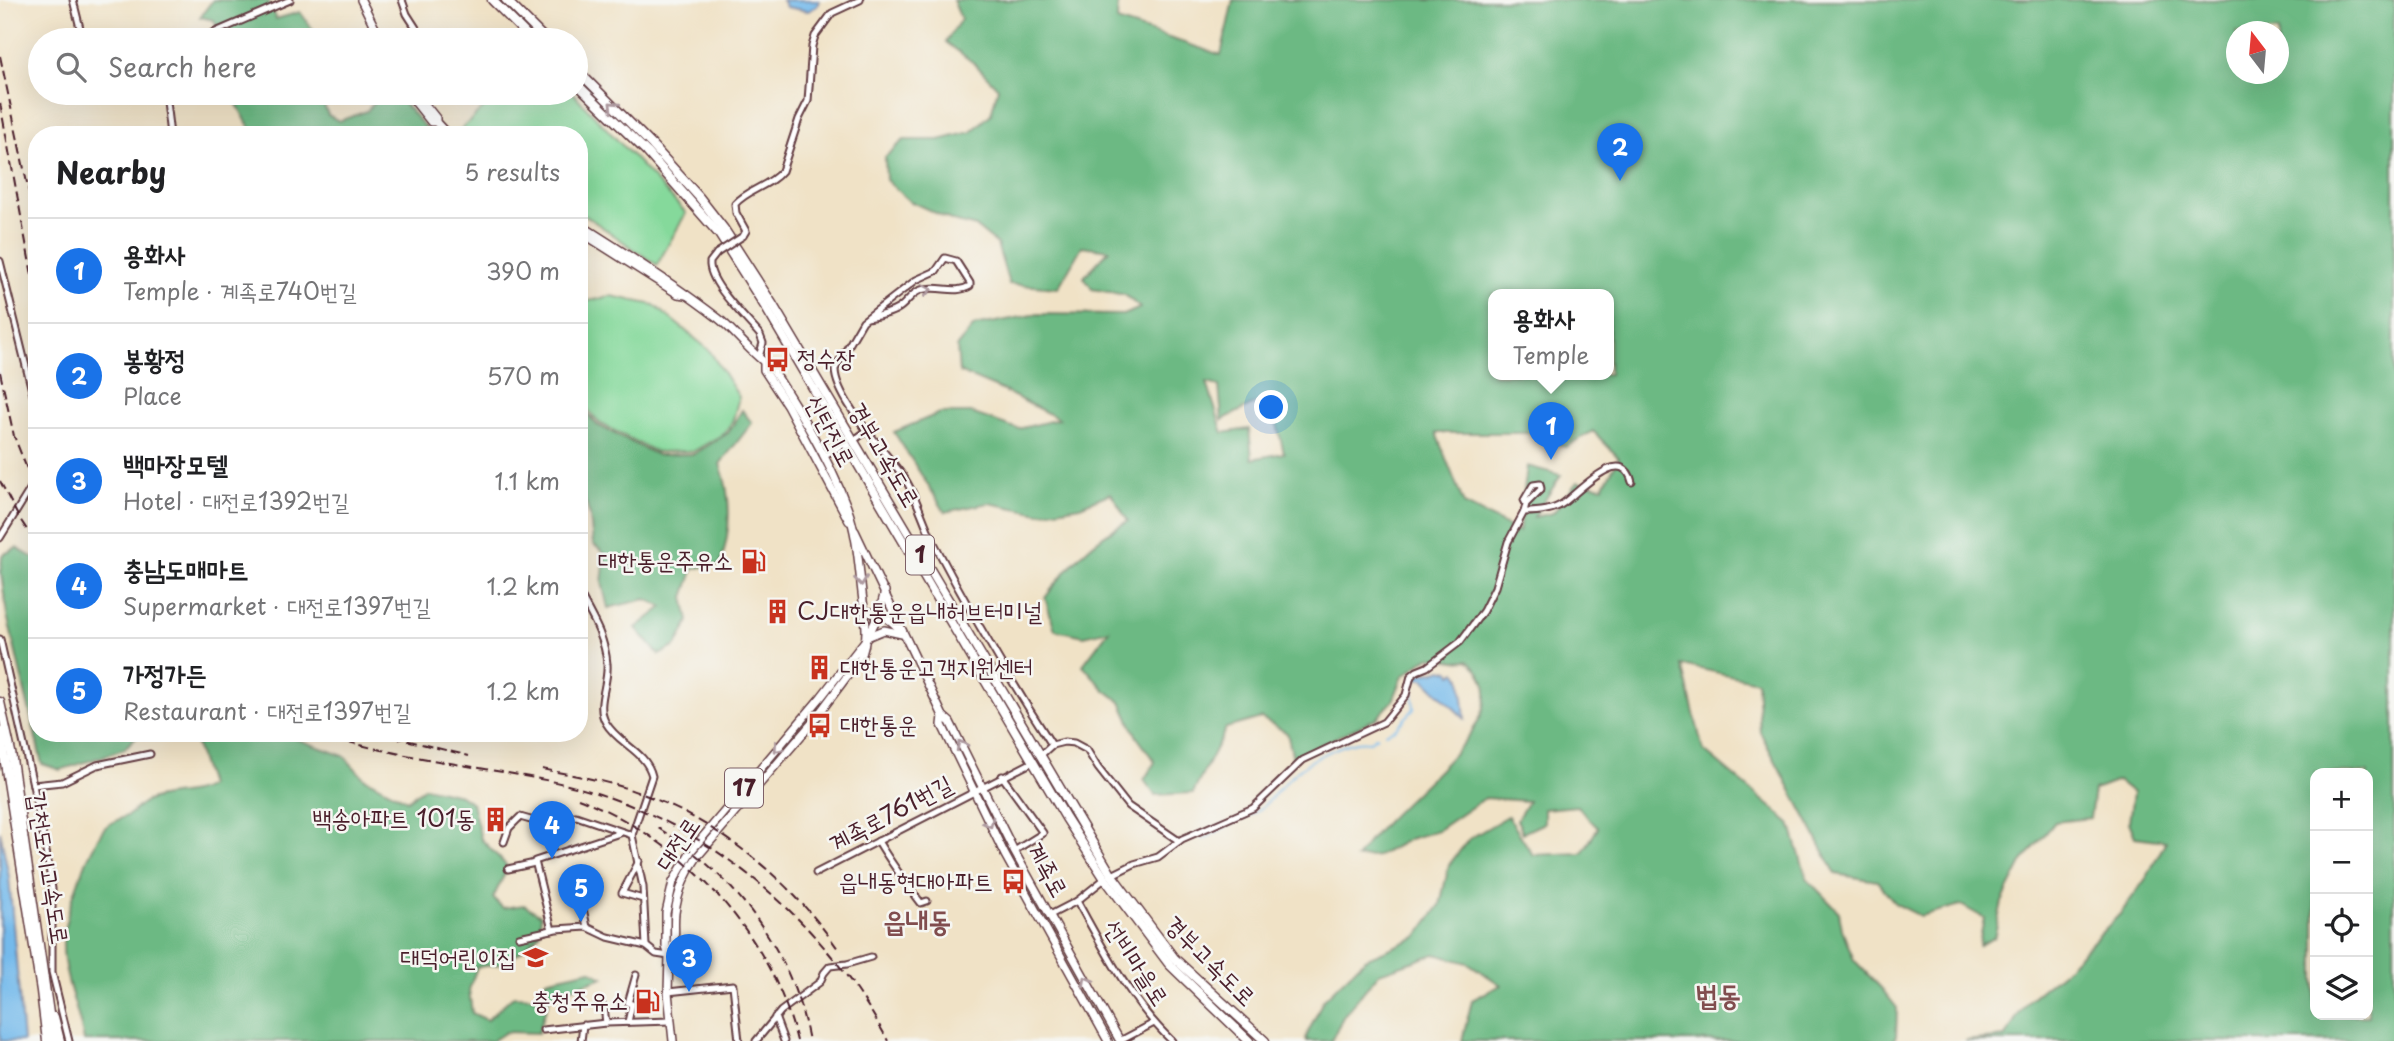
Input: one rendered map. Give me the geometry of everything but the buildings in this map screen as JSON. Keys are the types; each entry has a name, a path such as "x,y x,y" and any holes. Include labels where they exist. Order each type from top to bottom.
{"highway":[{"path":"492,0 520,28"},
{"path":"506,0 535,28"},
{"name":"경부고속도로","path":"588,81 652,145 724,229 773,305 1111,874 1174,958 1265,1041"},
{"name":"경부고속도로","path":"588,95 647,152 719,234 766,308 1066,818 1105,879 1169,964 1250,1041"},
{"name":"갑천도시고속도로","path":"0,702 11,752 53,1041"},
{"name":"갑천도시고속도로","path":"0,731 41,991 44,1041"},
{"path":"48,1001 60,1041"}],"main road":[{"path":"360,0 375,28"},
{"path":"418,105 431,122 436,122"},
{"path":"426,105 440,126"},
{"name":"신탄진로","path":"588,230 681,289 719,318 770,366 794,401 823,456 847,508 851,525"},
{"name":"신탄진로","path":"588,237 678,294 686,295"},
{"name":"신탄진로","path":"762,360 764,370 787,405 885,591"},
{"path":"851,525 861,576 867,638 876,632 888,630 906,635"},
{"name":"대전로","path":"673,1041 668,992 669,956 675,945 675,916 686,873 840,689 865,649 885,591"},
{"name":"계족로","path":"885,591 943,716 950,722 1014,851 1120,1041"},
{"path":"864,611 879,614 892,621 906,635"},
{"name":"계족로","path":"943,716 942,725 1012,867 1108,1041"}],"street":[{"path":"73,0 80,28"},
{"path":"225,28 290,0"},
{"path":"402,0 416,28"},
{"path":"762,360 762,339 717,284 710,271 710,262 717,253 743,236 746,231 736,213 735,204 782,171 799,119 808,101 815,36 832,13 860,0"},
{"path":"167,105 169,126"},
{"path":"867,318 899,308 913,293 921,290 962,290 970,286 970,283 956,261 945,258 936,271 916,280 867,318 857,329 835,369 835,376 841,391 905,478 935,545 995,653 1052,745"},
{"path":"0,261 28,375"},
{"path":"857,438 868,430"},
{"path":"823,456 841,446"},
{"path":"1524,512 1536,512 1562,505 1596,476 1616,468 1628,471 1632,482"},
{"path":"0,538 28,493"},
{"path":"1114,874 1134,863 1158,857 1179,841 1253,808 1303,760 1384,722 1406,695 1411,676 1460,642 1483,611 1495,587 1508,542 1524,512 1525,502"},
{"path":"588,609 600,630 607,660 602,716 610,729 646,762 652,776 632,835 639,861 646,946"},
{"path":"0,639 33,785 52,890 52,972 69,1041"},
{"path":"1040,756 1052,745 1064,742 1074,743 1087,750 1128,806 1179,841"},
{"path":"33,785 62,782 97,765 150,754"},
{"name":"계족로761번길","path":"816,873 1029,764"},
{"path":"1002,776 1043,833 1014,851"},
{"path":"504,842 509,828 520,817 562,829 569,817 576,816 632,835"},
{"path":"508,869 535,863 620,833"},
{"path":"878,841 895,870 901,874 921,903 927,901"},
{"path":"639,861 622,893 643,899"},
{"path":"535,863 552,930"},
{"path":"1050,915 1077,901 1102,881"},
{"name":"선비마을로","path":"1077,901 1119,977 1154,1023 1172,1041"},
{"path":"582,904 587,927"},
{"path":"519,937 552,930 587,927 608,937 646,946 656,954 669,956"},
{"path":"756,1041 775,1017 820,982 830,966 871,957"},
{"path":"628,1022 632,1004 628,1003 636,975"},
{"path":"668,992 733,985 739,1041"},
{"path":"604,1007 606,1023"},
{"path":"775,1017 784,1041"},
{"path":"543,1030 606,1023 671,1021"},
{"path":"1120,1041 1154,1023"},
{"path":"581,1041 583,1025"}],"green space":[{"path":"213,0 268,0 276,19 300,12 312,28 217,28 214,20 200,17"},
{"path":"953,0 1118,0 1117,21 1221,55 1233,0 2394,0 2394,1041 1965,1041 2006,1037 2030,999 2062,973 2120,914 2147,877 2166,841 2135,837 2129,822 2133,793 2118,781 2094,790 2090,818 2055,822 2023,861 2002,902 1994,938 1979,945 1984,918 1961,905 1920,916 1896,904 1877,881 1836,874 1760,732 1757,681 1682,665 1703,750 1790,823 1807,879 1839,912 1842,929 1854,960 1897,1008 1896,1036 1893,1041 1462,1041 1472,1000 1501,985 1468,963 1435,954 1379,973 1344,1015 1331,1041 1307,1041 1306,1037 1323,1000 1365,959 1417,937 1440,905 1449,865 1469,839 1508,816 1533,855 1582,853 1598,828 1577,806 1544,809 1544,823 1523,833 1517,820 1528,801 1485,798 1438,830 1409,839 1378,856 1356,858 1383,825 1456,752 1469,736 1484,707 1484,681 1468,660 1429,657 1403,676 1393,701 1377,718 1293,758 1287,733 1261,718 1226,728 1193,793 1155,795 1144,780 1155,762 1137,737 1121,702 1104,689 1083,665 1109,630 1084,636 1055,630 1045,598 1082,554 1128,521 1111,493 1080,506 1039,513 989,503 945,512 894,432 940,413 971,413 1018,429 1059,419 959,372 957,346 974,326 1038,314 1124,315 1140,308 1125,295 1092,289 1084,277 1109,250 1082,246 1058,288 1009,284 997,244 976,227 953,221 909,201 886,180 885,157 904,140 939,140 971,132 991,114 998,88 975,64 946,42 961,19","holes":["1207,383 1219,386 1222,420 1270,396 1284,453 1252,459 1249,429 1223,433","1593,431 1619,458 1603,487 1577,482 1553,513 1534,517 1561,475 1527,466 1519,532 1464,504 1436,433 1529,433 1565,447"]},
{"path":"237,105 324,105 328,115 339,121 367,111 372,105 406,105 424,126 249,126"},
{"path":"487,105 584,105 686,213 657,265 588,217 588,126 464,126"},
{"path":"611,296 654,305 709,350 739,397 733,420 725,433 694,451 656,452 599,423 588,410 588,301"},
{"path":"742,410 752,423 720,464 727,489 729,514 720,565 694,568 684,597 689,621 676,646 659,655 636,628 663,607 646,599 608,608 602,583 605,554 593,544 588,414 597,425 657,455 694,454 728,433"},
{"path":"17,548 28,555 28,704 7,615 1,573 2,555"},
{"path":"37,742 131,742 124,749 60,770 42,764"},
{"path":"195,742 305,742 344,756 364,778 407,800 425,787 460,795 472,803 481,839 508,867 493,898 503,908 524,905 541,915 539,934 523,950 501,964 477,967 469,990 472,1013 487,1020 513,996 536,997 546,980 590,970 603,977 550,996 538,1033 506,1032 492,1041 84,1041 66,970 63,946 71,903 90,854 105,827 130,814 145,802 163,796 194,792 209,786"}],"water":[{"path":"782,0 819,0 817,6 808,11 786,7"},
{"path":"1442,669 1450,671 1452,675 1456,672 1461,678 1465,719 1424,679 1416,676"},
{"path":"0,831 9,877 23,1041 0,1041"}],"waterway":[{"path":"1385,733 1395,729 1414,709 1412,686 1417,677"},
{"path":"1242,819 1258,811 1288,779 1310,762 1330,751 1351,743 1369,742 1377,736"},
{"path":"1202,839 1235,822"}],"railway":[{"path":"0,56 28,188"},
{"path":"0,103 28,254"},
{"path":"0,372 14,436 28,471"},
{"path":"0,481 28,531"},
{"path":"350,742 404,755 550,781 603,795 654,816 702,842 748,874 789,910 827,950 860,994 888,1041"},
{"path":"414,742 469,756"},
{"path":"542,769 616,785 681,811 712,828 768,870 794,895 838,949"},
{"path":"578,798 616,816 652,838 686,864 716,894 743,927 766,962 784,1001 797,1041"},
{"path":"658,828 712,869 736,892 756,918 789,976 809,1041"}],"place":[{"name":"봉황정","path":"1620,181"},
{"name":"정수장","path":"777,359"},
{"name":"용화사","path":"1551,460"},
{"name":"대한통운주유소","path":"753,561"},
{"name":"CJ대한통운읍내허브터미널","path":"777,612"},
{"name":"대한통운고객지원센터","path":"820,668"},
{"name":"대한통운","path":"820,725"},
{"name":"백송아파트 101동","path":"495,819"},
{"name":"충남도매마트","path":"552,859"},
{"name":"읍내동현대아파트","path":"1013,882"},
{"name":"가정가든","path":"581,922"},
{"name":"대덕어린이집","path":"536,958"},
{"name":"백마장모텔","path":"689,992"},
{"name":"충청주유소","path":"648,1001"}],"district":[{"name":"읍내동","path":"917,921"},
{"name":"법동","path":"1718,995"}]}
